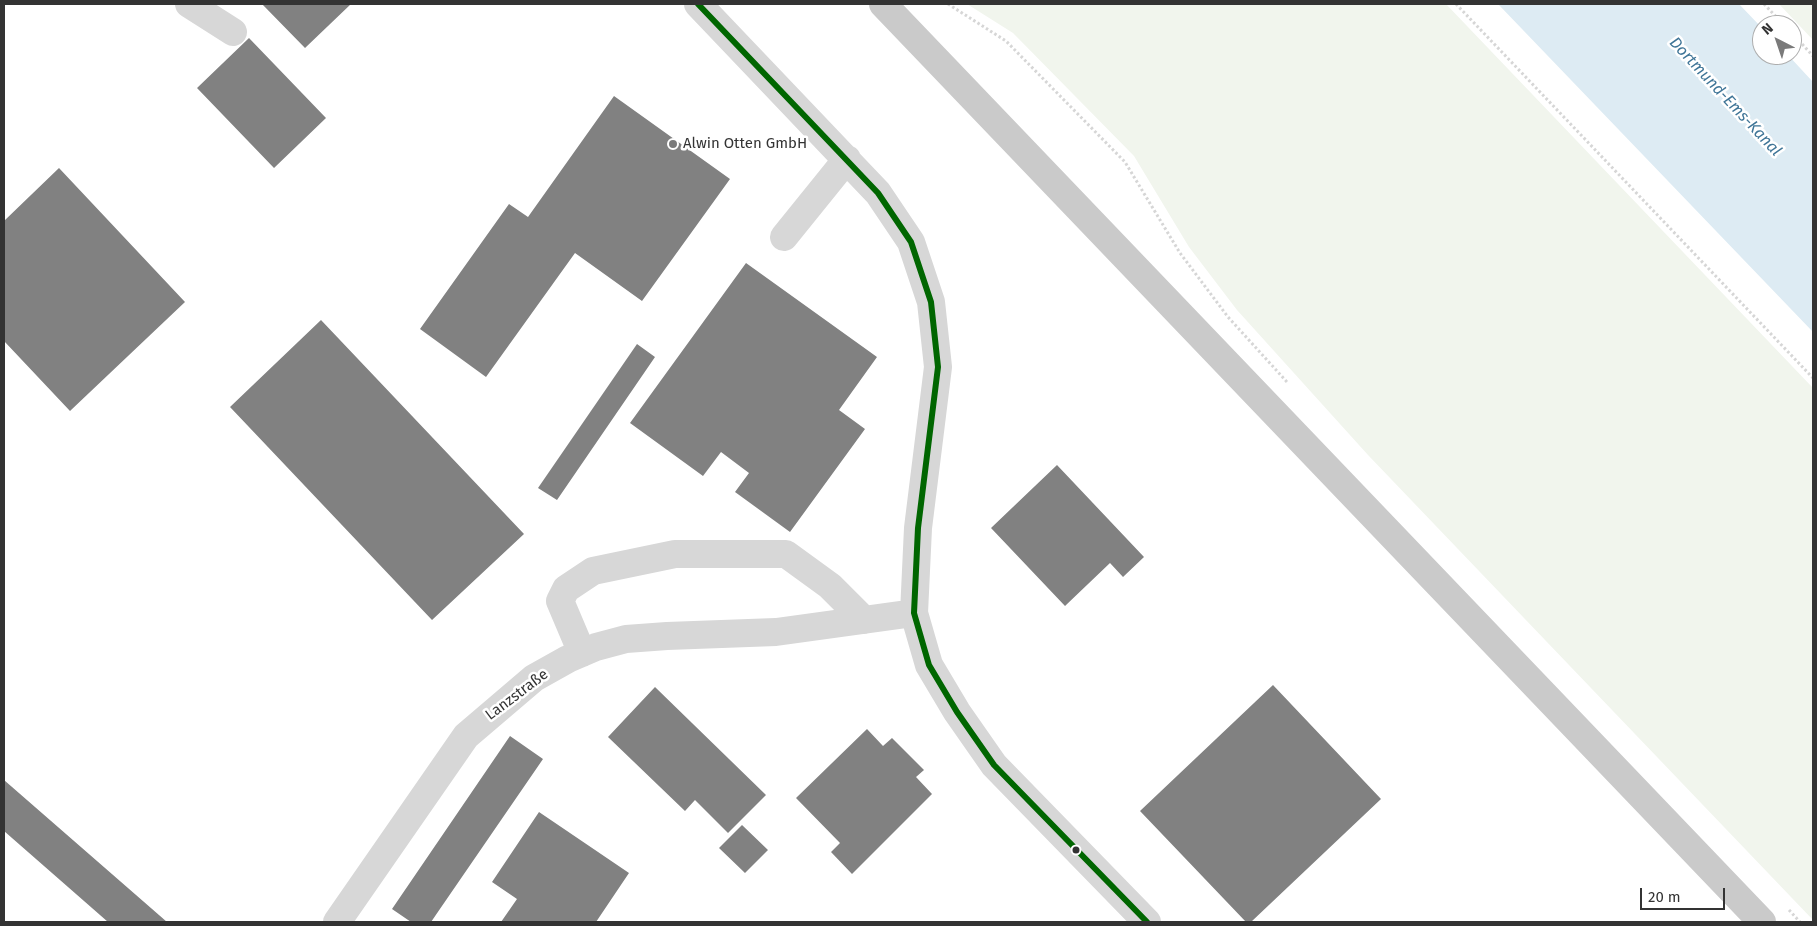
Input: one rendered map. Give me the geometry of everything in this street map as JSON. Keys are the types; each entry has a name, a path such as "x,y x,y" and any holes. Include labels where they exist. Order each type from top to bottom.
{"main road":[{"path":"883,4 1762,922"}],"street":[{"path":"698,4 878,193 911,242 931,302 938,367 918,528 914,613 929,665 957,712 994,765 1146,922"},
{"path":"193,5 233,32"},
{"path":"784,237 847,159"},
{"path":"582,653 560,601 566,589 593,571 675,554 786,554 830,586 864,620"},
{"name":"Lanzstraße","path":"337,922 466,736 534,678 596,647 626,639 776,632 914,613"}],"path":[{"path":"948,4 1006,42 1125,162 1180,253 1228,317 1288,382"},
{"path":"1456,4 1813,378"},
{"path":"1764,4 1774,15"},
{"path":"1802,44 1813,56"},
{"path":"1786,908 1800,922"}],"shaded area":[{"path":"967,4 1446,4 1813,388 1813,920 1368,455 1237,310 1189,247 1134,156 1013,33"},
{"path":"1779,4 1813,4 1813,40 1802,28 1802,15 1789,15"}],"water":[{"name":"Dortmund-Ems-Kanal","path":"1498,4 1739,4 1752,18 1752,65 1797,65 1813,82 1813,332"}],"building":[{"path":"262,4 351,4 305,48"},
{"path":"249,38 326,118 274,168 197,88"},
{"path":"614,96 730,179 642,301 575,253 486,377 420,329 509,204 528,217"},
{"path":"59,168 185,302 70,411 4,341 4,221"},
{"path":"746,263 877,357 839,410 865,429 790,532 735,492 749,473 721,452 703,476 630,423"},
{"path":"321,320 524,534 432,620 230,407"},
{"path":"637,344 655,357 557,500 538,488"},
{"path":"1057,465 1144,557 1123,577 1110,563 1065,606 991,528"},
{"path":"1273,685 1381,799 1251,922 1246,922 1140,811"},
{"path":"655,687 766,795 728,833 695,800 685,811 608,737"},
{"path":"867,729 883,746 892,738 924,770 916,777 932,794 852,874 831,852 840,843 796,798"},
{"path":"510,736 543,759 431,922 411,922 392,909"},
{"path":"4,780 167,922 108,922 4,831"},
{"path":"539,812 629,873 596,922 501,922 517,899 492,882"},
{"path":"742,825 768,850 745,873 719,848"}],"transit line":[{"path":"698,4 878,193 911,242 931,302 938,367 918,528 914,613 929,665 957,712 994,765 1147,922"}],"place":[{"name":"Alwin Otten GmbH","path":"673,144"}]}
